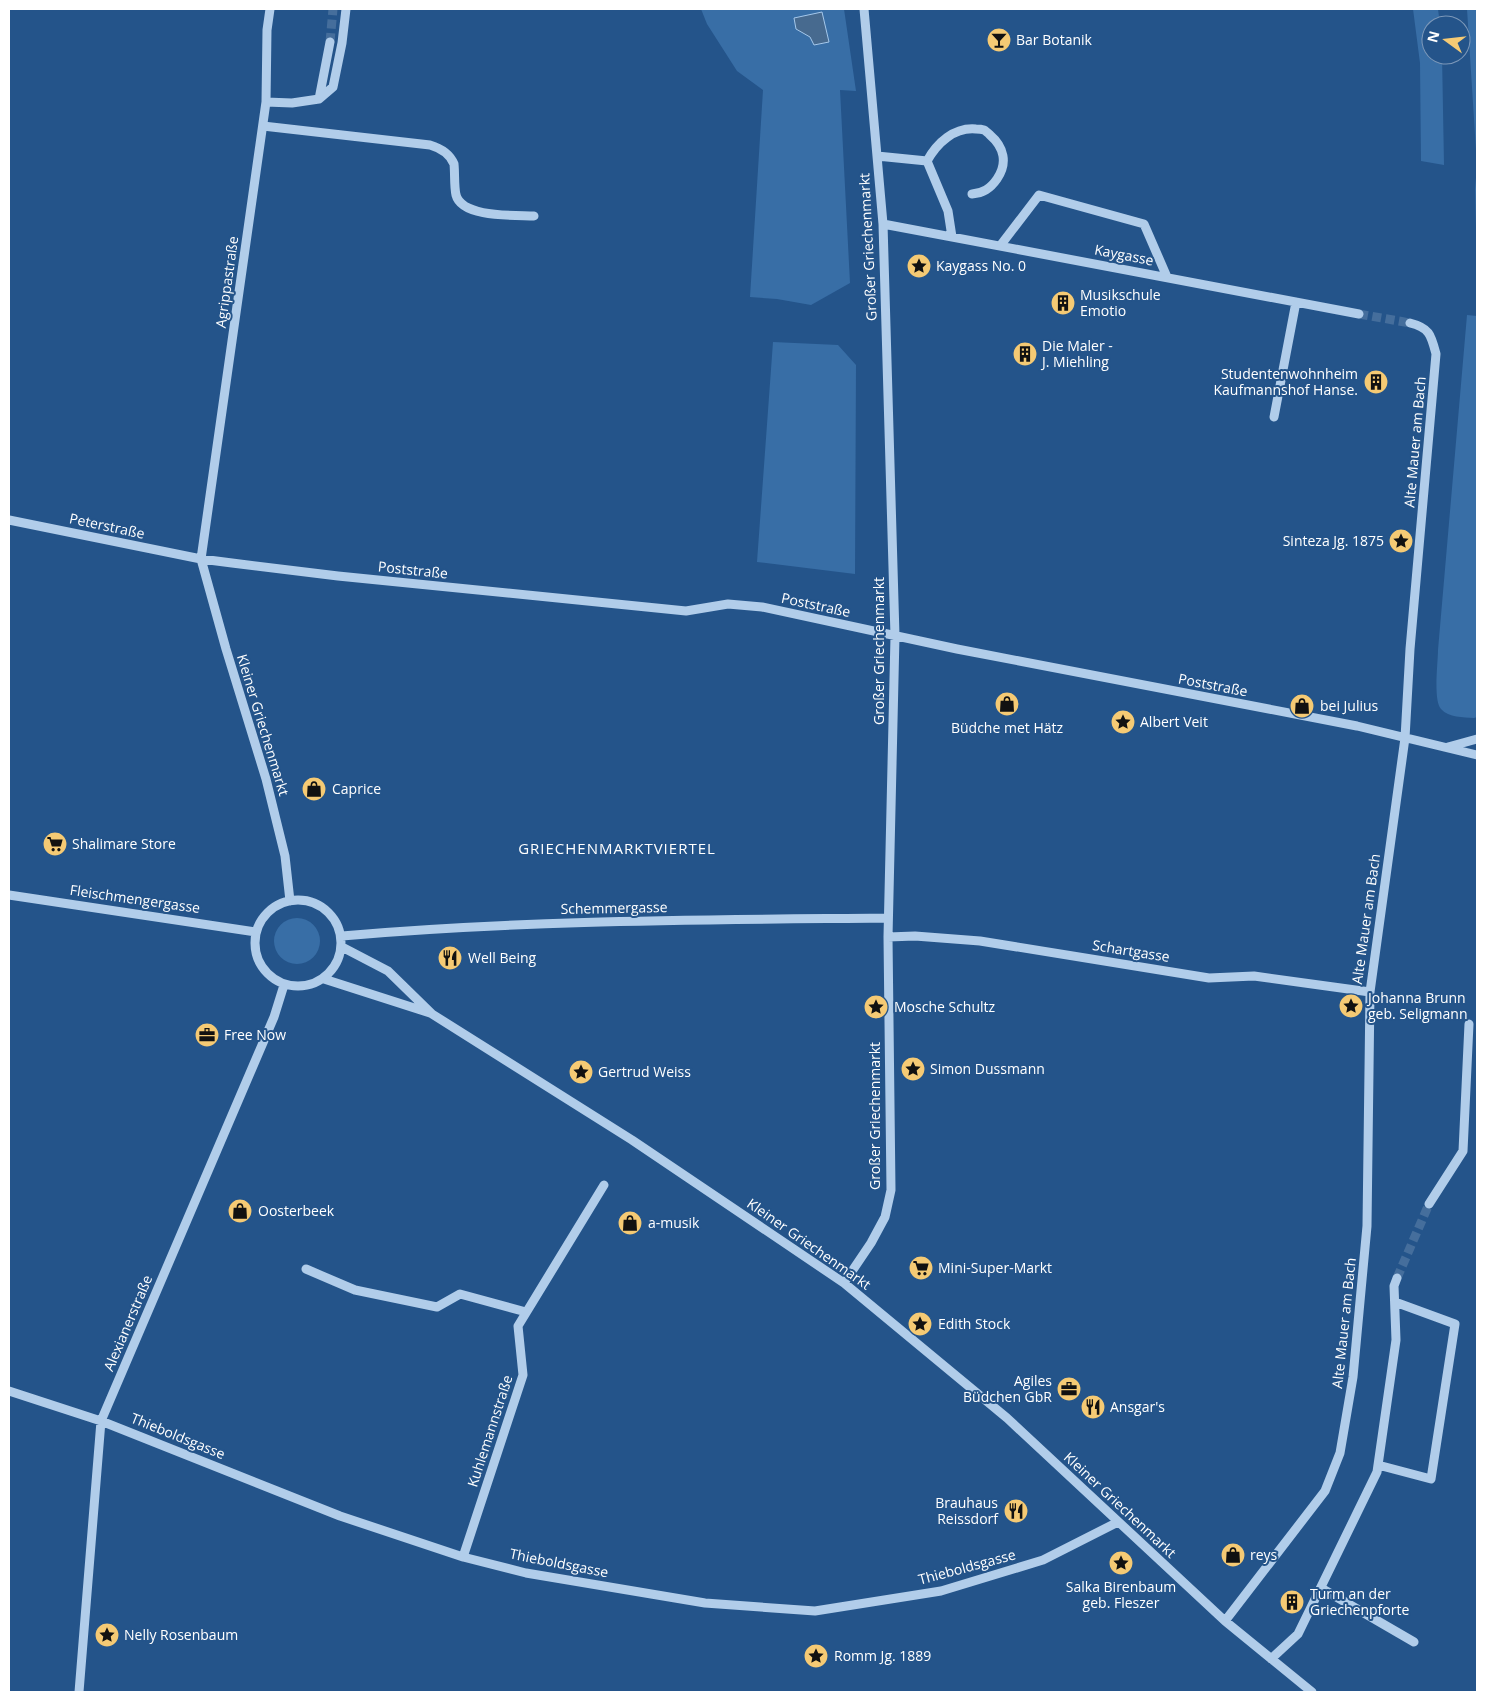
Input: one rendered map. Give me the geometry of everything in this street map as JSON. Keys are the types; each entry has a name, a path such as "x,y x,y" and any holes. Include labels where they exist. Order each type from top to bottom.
{"street":[{"name":"Agrippastraße","path":"201,559 263,126 266,102 267,30 270,9"},
{"path":"266,102 292,103 319,99 333,87 342,43 346,9"},
{"name":"Großer Griechenmarkt","path":"844,1283 871,1243 884,1217 891,1190 888,918 895,636 883,224 864,9"},
{"path":"319,99 330,42"},
{"path":"263,126 430,145 439,148 452,160 454,164 456,195 464,206 476,212 534,216"},
{"path":"927,161 932,152 949,135 958,130 969,128 984,130 996,140 1004,156 1002,171 993,185 983,192 972,194"},
{"path":"877,156 927,161"},
{"path":"927,161 948,211 952,237"},
{"path":"1000,246 1039,195 1144,224 1167,277"},
{"name":"Kaygasse","path":"883,224 1359,314"},
{"path":"1274,417 1296,302"},
{"name":"Alte Mauer am Bach","path":"1225,1621 1325,1491 1340,1453 1353,1377 1367,1226 1370,992 1405,738 1410,649 1436,354 1431,334 1422,326 1410,323"},
{"name":"Peterstraße","path":"9,520 201,559"},
{"name":"Poststraße","path":"201,559 338,576 686,611 728,604 762,607 1077,673 1357,726 1477,755"},
{"name":"Kleiner Griechenmarkt","path":"201,559 226,649 266,779 285,856 290,901"},
{"name":"Poststraße","path":"1448,747 1477,739"},
{"name":"Fleischmengergasse","path":"9,895 256,932"},
{"path":"304,900 323,908 336,923 342,936 342,947 336,965 324,980 311,985 297,987 284,985 270,976 260,964 255,948 256,932 261,921 278,904 290,901 304,900"},
{"name":"Schemmergasse","path":"342,936 428,928 622,921 888,918"},
{"name":"Schartgasse","path":"888,937 914,936 980,941 1209,978 1254,976 1370,992"},
{"name":"Kleiner Griechenmarkt","path":"342,947 388,971 432,1014 632,1140 844,1283 1007,1418 1225,1621 1312,1692"},
{"name":"Kleiner Griechenmarkt","path":"324,980 375,994 432,1014"},
{"name":"Alexianerstraße","path":"79,1692 101,1421 270,1027 284,985"},
{"path":"1429,1204 1463,1151 1469,1024"},
{"name":"Kuhlemannstraße","path":"463,1557 523,1375 518,1326 604,1184"},
{"path":"306,1269 355,1290 437,1307 460,1294 526,1312"},
{"path":"1271,1659 1298,1634 1376,1472 1396,1340 1394,1286 1398,1278"},
{"path":"1378,1465 1431,1479 1455,1324 1395,1302"},
{"name":"Thieboldsgasse","path":"9,1391 101,1421 340,1516 463,1557 526,1573 705,1603 815,1611 941,1591 1043,1560 1118,1522"},
{"path":"1321,1588 1414,1642"}],"shaded area":[{"path":"701,9 844,9 856,91 840,90 850,283 811,305 777,299 750,297 763,90 737,71 707,24"},
{"path":"1413,9 1438,9 1439,15 1421,15 1421,65 1442,65 1444,165 1421,161 1420,63"},
{"path":"1467,9 1477,9 1477,166 1471,65 1471,15 1467,15"},
{"path":"822,12 829,42 814,45 810,37 796,29 794,18"},
{"path":"1477,166 1477,228 1476,228 1475,189"},
{"path":"1467,315 1477,316 1477,717 1474,718 1456,716 1444,712 1437,698 1438,650"},
{"path":"773,342 838,345 856,365 855,574 757,562"},
{"path":"293,918 301,918 310,922 316,928 320,941 316,954 310,960 301,964 293,964 284,960 278,954 274,945 274,937 278,928 284,922"}],"tunnel":[{"path":"330,42 333,9"},
{"path":"1359,314 1410,323"},
{"path":"1397,1278 1429,1204"}],"place":[{"name":"Bar Botanik","path":"999,40"},
{"name":"Kaygass No. 0","path":"919,266"},
{"name":"Musikschule Emotio","path":"1063,303"},
{"name":"Die Maler - J. Miehling","path":"1025,354"},
{"name":"Studentenwohnheim Kaufmannshof Hanse.","path":"1376,382"},
{"name":"Sinteza Jg. 1875","path":"1401,541"},
{"name":"Büdche met Hätz","path":"1007,704"},
{"name":"bei Julius","path":"1302,706"},
{"name":"Albert Veit","path":"1123,722"},
{"name":"Caprice","path":"314,789"},
{"name":"Shalimare Store","path":"55,844"},
{"name":"Well Being","path":"450,958"},
{"name":"Johanna Brunn geb. Seligmann","path":"1351,1006"},
{"name":"Mosche Schultz","path":"876,1007"},
{"name":"Free Now","path":"207,1035"},
{"name":"Simon Dussmann","path":"913,1069"},
{"name":"Gertrud Weiss","path":"581,1072"},
{"name":"Oosterbeek","path":"240,1211"},
{"name":"a-musik","path":"630,1223"},
{"name":"Mini-Super-Markt","path":"921,1268"},
{"name":"Edith Stock","path":"920,1324"},
{"name":"Agiles Büdchen GbR","path":"1069,1389"},
{"name":"Ansgar's","path":"1093,1407"},
{"name":"Brauhaus Reissdorf","path":"1016,1511"},
{"name":"reys","path":"1233,1555"},
{"name":"Salka Birenbaum geb. Fleszer","path":"1121,1563"},
{"name":"Turm an der Griechenpforte","path":"1292,1602"},
{"name":"Nelly Rosenbaum","path":"107,1635"},
{"name":"Romm Jg. 1889","path":"816,1656"}],"district":[{"name":"GRIECHENMARKTVIERTEL","path":"617,849"}]}
